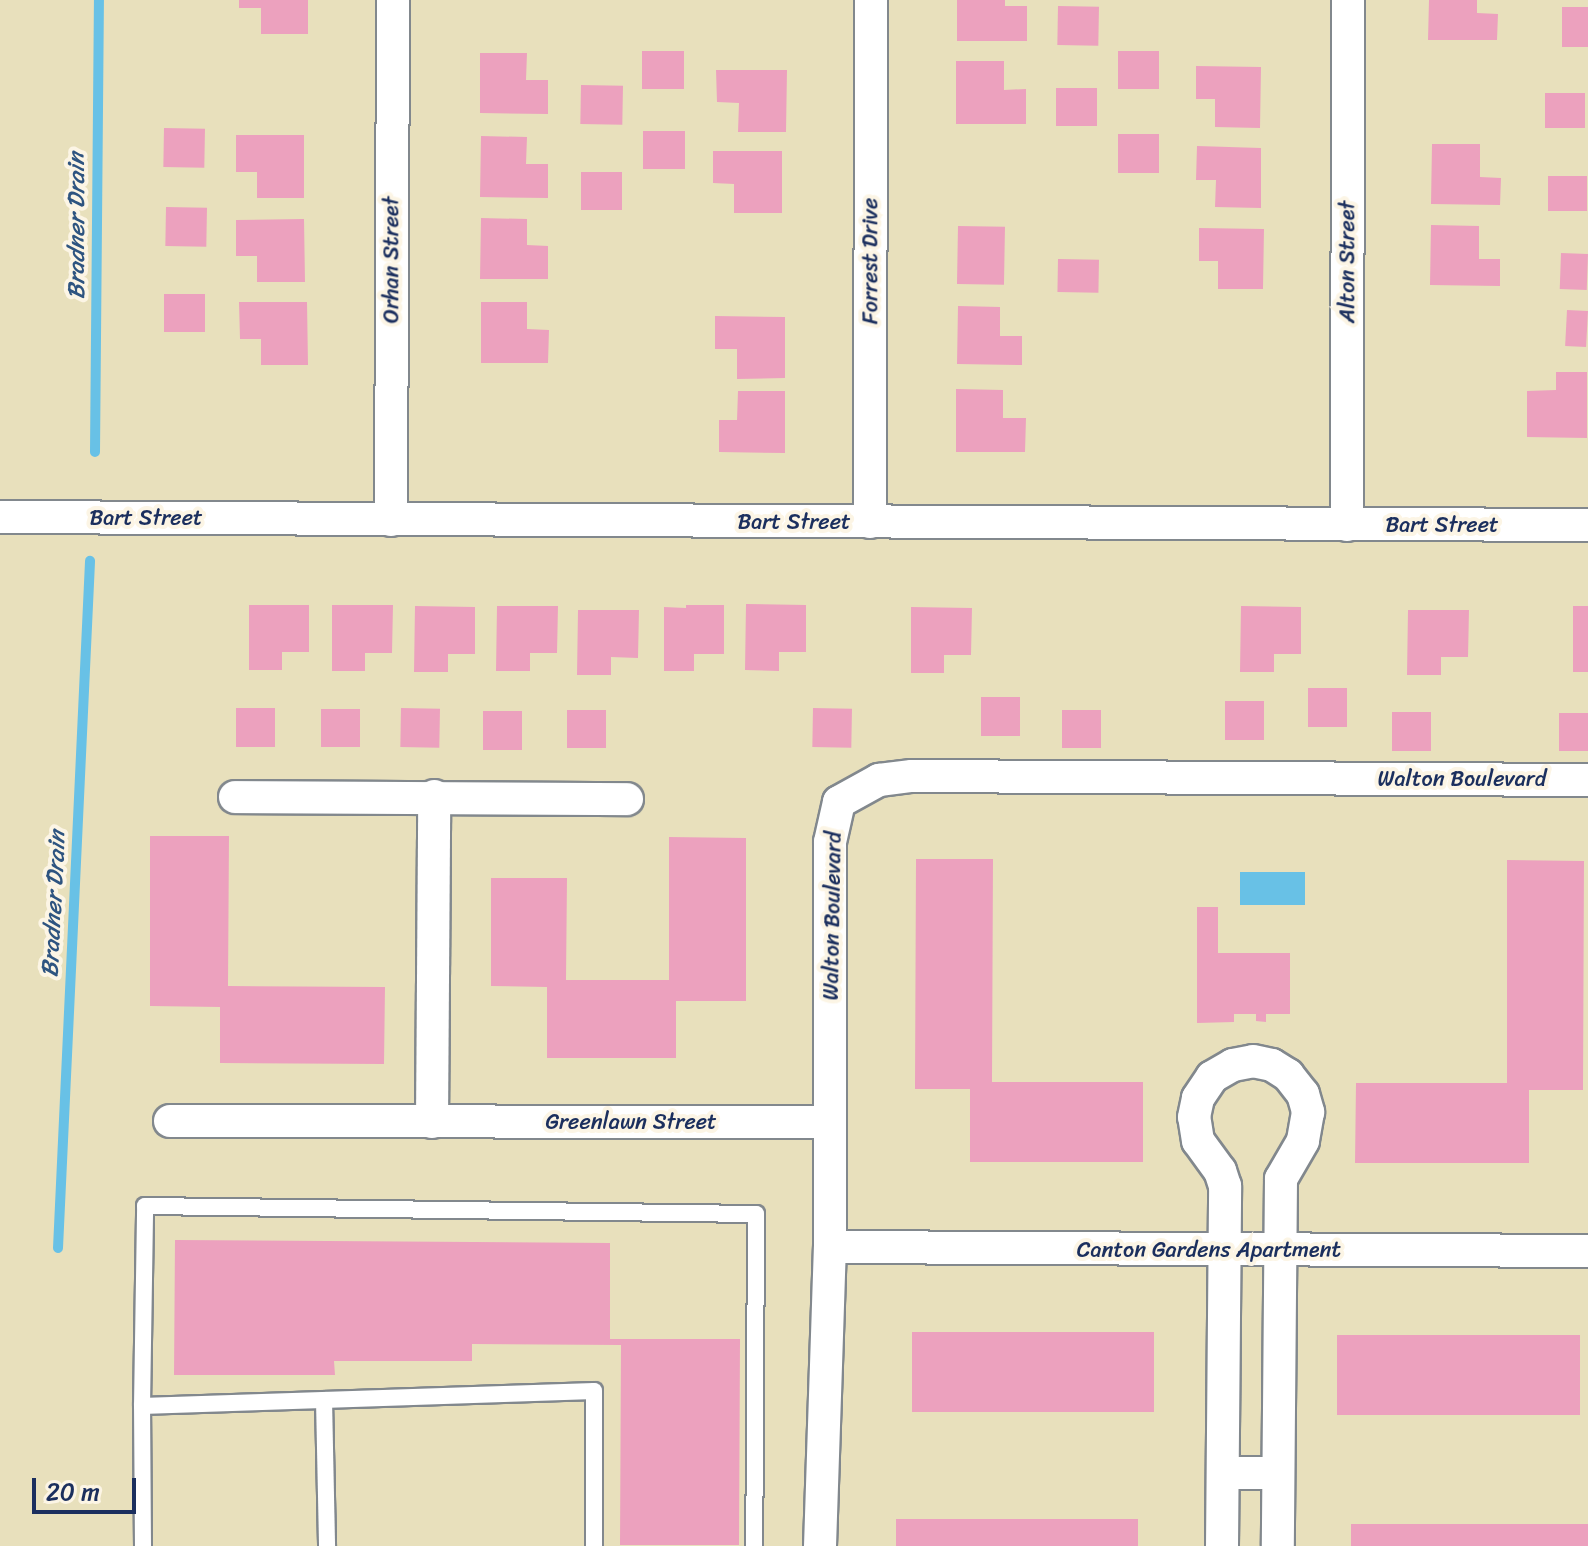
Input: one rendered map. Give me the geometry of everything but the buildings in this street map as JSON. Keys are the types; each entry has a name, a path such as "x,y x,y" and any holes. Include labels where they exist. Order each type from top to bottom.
{"street":[{"name":"Orhan Street","path":"391,520 393,0"},
{"name":"Forrest Drive","path":"870,522 871,0"},
{"name":"Alton Street","path":"1347,525 1348,0"},
{"name":"Bart Street","path":"0,517 1588,525"},
{"name":"Walton Boulevard","path":"820,1546 830,1247 830,842 839,802 879,780 912,776 1588,780"},
{"path":"432,1122 434,796"},
{"path":"235,797 627,799"},
{"path":"1222,1546 1225,1186 1220,1171 1198,1141 1194,1117 1198,1098 1212,1077 1233,1065 1253,1061 1272,1065 1288,1075 1303,1094 1308,1112 1303,1141 1281,1179 1278,1546"},
{"name":"Greenlawn Street","path":"170,1121 829,1122"},
{"name":"Canton Gardens Apartment","path":"830,1247 1588,1251"},
{"path":"1223,1473 1278,1473"}],"lane":[{"path":"143,1546 145,1206 756,1214 754,1546"},
{"path":"142,1406 594,1391 594,1546"},
{"path":"324,1400 327,1546"}],"water":[{"path":"1240,872 1305,872 1305,905 1240,905"}],"waterway":[{"name":"Bradner Drain","path":"95,452 99,0"},
{"name":"Bradner Drain","path":"58,1248 90,561"}]}
